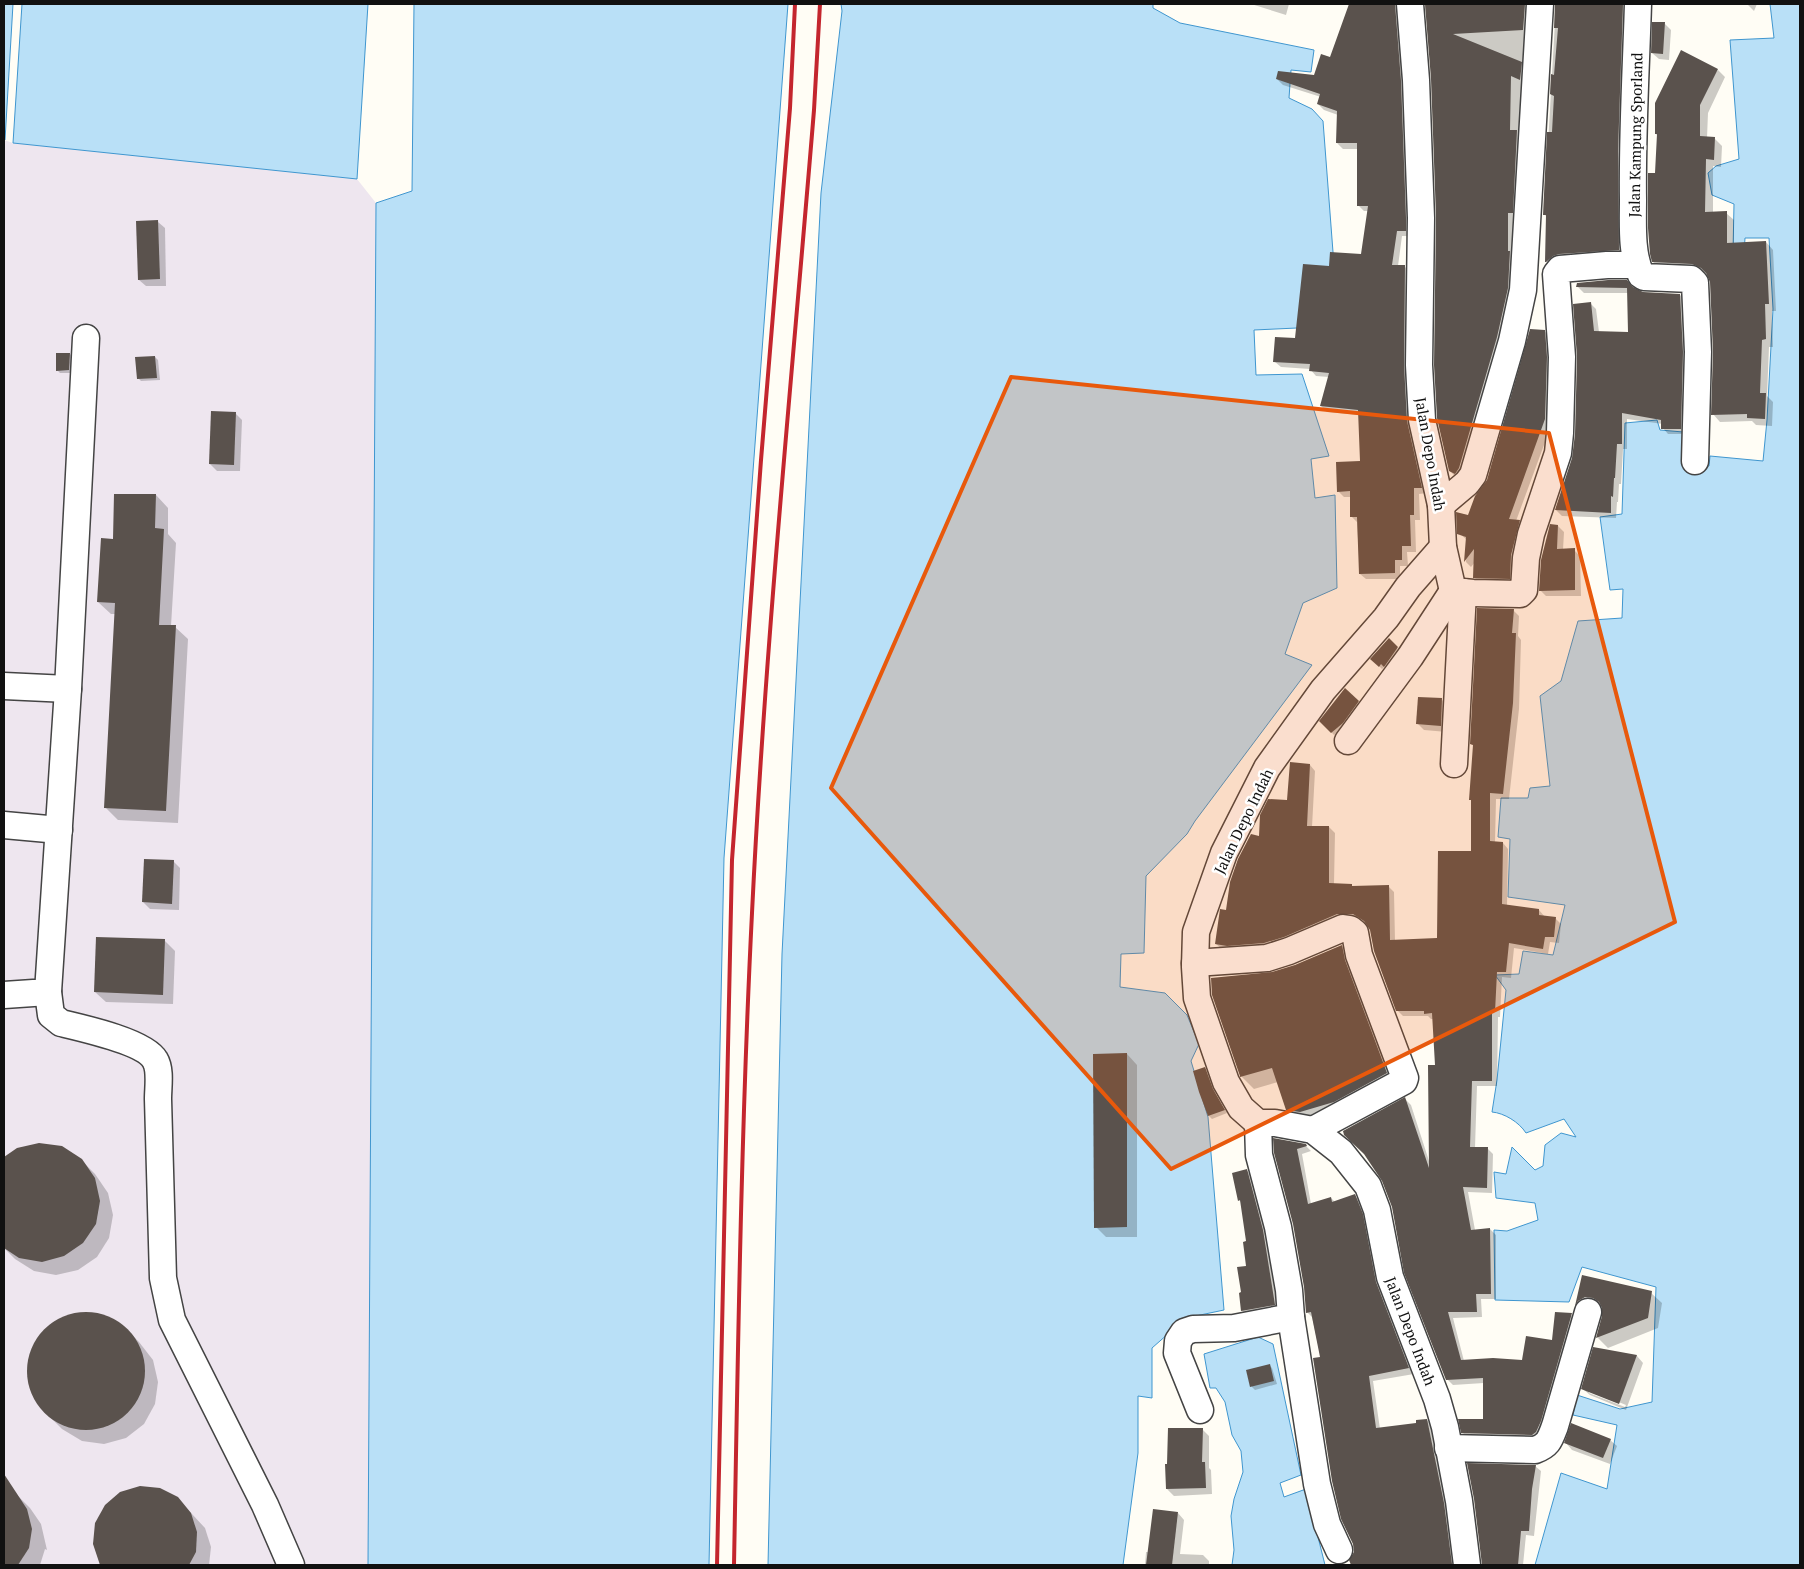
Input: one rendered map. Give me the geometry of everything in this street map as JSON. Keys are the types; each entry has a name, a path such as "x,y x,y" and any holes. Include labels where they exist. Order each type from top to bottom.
{"street":[{"name":"Jalan Depo Indah","path":"1410,4 1416,80 1421,218 1419,365 1424,430 1441,506 1443,547 1408,587 1386,618 1323,690 1267,768 1224,853 1196,932 1195,963 1197,998 1226,1082 1241,1108 1258,1123 1275,1123 1314,1130 1342,1152 1368,1186 1377,1210 1390,1277 1437,1399 1458,1501 1466,1565"},
{"path":"1441,506 1467,483 1473,475 1519,316 1529,220 1540,4"},
{"name":"Jalan Kampung Sporland","path":"1637,265 1633,225 1633,181 1638,4"},
{"path":"1458,592 1520,594 1524,590 1526,558 1531,534 1558,453 1562,357 1556,274 1560,269 1607,265 1637,265 1641,275 1644,276 1691,279 1696,283 1698,352 1695,461"},
{"path":"86,338 68,689 48,992 51,1015 61,1023 143,1048 156,1060 159,1078 163,1278 172,1320 265,1505 291,1565"},
{"path":"1443,547 1458,592 1454,764"},
{"path":"1348,741 1458,592"},
{"path":"4,686 68,689"},
{"path":"4,825 59,830"},
{"path":"1195,963 1267,958 1289,951 1343,928 1350,929 1355,933 1359,955 1405,1078 1404,1082 1314,1130"},
{"path":"4,995 48,992"},
{"path":"1258,1123 1259,1155 1278,1228 1317,1484 1327,1524 1339,1550"},
{"path":"1448,1448 1535,1450 1544,1447 1550,1439 1555,1426 1588,1312"},
{"path":"1200,1410 1177,1353 1178,1340 1184,1332 1193,1329 1234,1328 1291,1317"}],"highlighted area":[{"path":"1011,377 1549,433 1675,922 1171,1169 831,788"}],"shaded area":[{"path":"4,140 13,143 357,179 376,203 368,1565 4,1565"}],"water":[{"path":"4,4 13,4 5,140 4,140"},
{"path":"22,4 368,4 357,179 13,143"},
{"path":"414,4 788,4 724,858 709,1565 368,1565 376,203 412,191"},
{"path":"841,4 1153,4 1153,8 1180,23 1314,50 1311,72 1291,70 1289,98 1312,109 1323,121 1334,265 1297,328 1254,330 1256,375 1302,374 1329,456 1311,459 1315,498 1335,495 1337,588 1303,603 1285,654 1312,665 1187,834 1146,876 1144,953 1121,954 1120,987 1165,993 1187,1015 1199,1044 1191,1061 1208,1117 1224,1310 1186,1318 1152,1348 1152,1398 1138,1396 1138,1453 1123,1565 768,1565 782,954 821,193 842,11"},
{"path":"1770,4 1800,4 1800,1565 1535,1565 1561,1473 1607,1489 1617,1425 1573,1415 1577,1395 1620,1409 1652,1402 1656,1287 1582,1267 1569,1302 1495,1300 1494,1230 1507,1231 1538,1220 1535,1203 1496,1198 1494,1172 1506,1174 1512,1147 1535,1170 1543,1166 1545,1145 1561,1133 1576,1137 1564,1119 1526,1133 1511,1119 1492,1112 1506,990 1495,975 1519,974 1523,951 1553,955 1565,905 1508,897 1510,839 1498,837 1501,798 1528,798 1530,788 1550,786 1540,696 1561,681 1578,621 1622,618 1623,589 1610,590 1600,517 1622,514 1625,423 1657,420 1660,430 1683,432 1689,466 1709,466 1710,456 1763,461 1773,309 1769,238 1745,238 1744,254 1733,253 1734,204 1712,195 1708,173 1716,166 1739,159 1730,40 1774,38"},
{"path":"1258,1337 1273,1344 1301,1475 1280,1483 1284,1497 1306,1489 1325,1565 1232,1565 1234,1550 1231,1516 1234,1499 1243,1472 1241,1451 1232,1435 1225,1402 1216,1388 1210,1388 1204,1354"}],"building":[{"path":"1349,4 1395,4 1401,81 1406,231 1397,231 1392,265 1405,265 1404,365 1407,421 1422,488 1414,488 1414,515 1410,515 1411,546 1402,546 1402,560 1395,560 1395,573 1359,574 1357,517 1350,517 1350,491 1337,492 1336,462 1360,461 1358,410 1320,406 1329,373 1309,371 1310,364 1273,362 1275,337 1295,338 1303,264 1329,266 1330,252 1361,254 1368,206 1357,206 1357,143 1336,143 1337,111 1317,104 1320,94 1276,79 1278,71 1314,75 1321,54 1330,57"},
{"path":"1425,4 1525,4 1523,30 1453,34 1522,62 1520,80 1511,76 1510,130 1517,130 1513,213 1508,213 1508,251 1510,251 1508,288 1497,337 1459,468 1455,474 1449,471 1437,418 1434,365 1436,217 1431,79"},
{"path":"1555,4 1623,4 1618,151 1619,250 1559,254 1545,262 1546,215 1543,215 1547,132 1552,132 1554,96 1550,94 1551,74 1554,75 1558,28 1554,28"},
{"path":"1652,22 1665,22 1663,54 1651,53"},
{"path":"1681,50 1718,69 1700,105 1700,136 1715,137 1714,160 1706,159 1705,212 1727,211 1727,243 1766,241 1769,304 1765,304 1766,339 1762,340 1760,393 1766,393 1765,419 1747,418 1747,414 1711,415 1713,352 1710,282 1706,273 1701,268 1692,264 1652,262 1650,254 1648,173 1655,173 1657,134 1655,134 1655,103"},
{"path":"158,220 160,279 138,280 136,221"},
{"path":"1627,280 1633,287 1643,292 1680,294 1683,352 1681,429 1661,429 1661,420 1622,413 1622,444 1617,444 1611,513 1555,510 1572,458 1575,434 1577,357 1573,304 1591,302 1594,331 1628,332 1627,288 1576,287 1577,283"},
{"path":"1530,329 1545,330 1547,357 1545,419 1509,519 1520,520 1511,555 1510,579 1473,578 1474,549 1464,562 1466,537 1457,534 1456,512 1468,515 1475,496 1487,480"},
{"path":"56,353 70,353 69,370 56,371"},
{"path":"155,356 157,378 137,379 135,357"},
{"path":"211,411 236,412 234,465 209,464"},
{"path":"114,494 156,494 155,528 164,529 159,625 176,625 166,811 104,808 115,603 97,602 101,538 113,539"},
{"path":"1550,524 1558,525 1557,549 1575,548 1575,590 1539,591 1541,560"},
{"path":"1477,608 1514,609 1512,633 1516,633 1513,703 1503,794 1490,793 1490,841 1503,842 1502,904 1539,909 1539,915 1556,917 1554,937 1545,937 1543,949 1509,943 1506,972 1497,972 1495,1012 1492,1012 1492,1081 1472,1081 1470,1147 1488,1147 1487,1188 1463,1187 1471,1230 1490,1228 1491,1294 1476,1294 1477,1312 1448,1312 1461,1360 1493,1358 1522,1360 1526,1336 1552,1340 1555,1312 1572,1313 1541,1421 1536,1432 1532,1435 1461,1433 1458,1419 1483,1419 1483,1378 1446,1380 1404,1273 1392,1207 1382,1181 1364,1154 1344,1135 1343,1131 1405,1097 1429,1168 1428,1065 1435,1065 1432,1013 1424,1014 1424,1011 1396,1011 1374,951 1370,930 1364,921 1353,914 1337,914 1284,937 1264,943 1227,946 1215,944 1220,909 1226,910 1230,882 1238,859 1251,834 1259,836 1260,815 1268,799 1287,800 1290,762 1310,764 1307,826 1329,826 1329,883 1352,884 1352,886 1389,885 1390,940 1437,938 1438,851 1471,851 1471,800 1469,800 1473,745 1470,744"},
{"path":"1389,638 1398,647 1384,667 1381,664 1379,667 1370,659"},
{"path":"1345,688 1359,701 1343,723 1331,733 1319,721"},
{"path":"1418,697 1442,698 1441,726 1416,724"},
{"path":"144,859 174,860 172,904 142,902"},
{"path":"96,937 165,939 163,995 94,992"},
{"path":"1342,945 1345,960 1387,1073 1334,1102 1300,1112 1286,1110 1272,1068 1240,1077 1212,995 1211,978 1272,972 1295,965"},
{"path":"1127,1053 1127,1227 1094,1228 1093,1054"},
{"path":"1205,1067 1213,1089 1225,1110 1208,1116 1193,1071"},
{"path":"1273,1138 1306,1144 1307,1146 1297,1149 1308,1204 1331,1197 1332,1202 1355,1194 1363,1214 1376,1282 1409,1368 1369,1376 1376,1428 1416,1423 1416,1420 1427,1419 1444,1503 1452,1564 1351,1565 1349,1560 1354,1552 1353,1544 1341,1519 1332,1481 1313,1358 1320,1357 1311,1312 1306,1313 1304,1287 1293,1224 1274,1153"},
{"path":"39,1143 62,1146 82,1159 95,1178 100,1201 96,1224 83,1243 64,1256 42,1262 19,1258 4,1248 4,1157 17,1148"},
{"path":"1247,1169 1263,1230 1275,1305 1241,1311 1239,1293 1241,1292 1237,1267 1246,1266 1243,1242 1246,1241 1240,1200 1238,1201 1232,1173"},
{"path":"1582,1275 1652,1291 1648,1318 1596,1338 1602,1316 1602,1308 1599,1302 1593,1298 1585,1297 1578,1301 1575,1306"},
{"path":"86,1312 108,1317 119,1322 135,1338 140,1349 145,1371 140,1393 135,1404 119,1420 108,1425 86,1430 64,1425 53,1420 37,1404 32,1393 27,1371 32,1349 37,1338 53,1322 64,1317"},
{"path":"1593,1347 1637,1355 1619,1404 1581,1389"},
{"path":"1270,1364 1274,1381 1250,1387 1246,1370"},
{"path":"1571,1423 1611,1439 1603,1458 1564,1443"},
{"path":"1168,1428 1203,1428 1202,1462 1205,1462 1206,1488 1166,1489 1165,1464 1167,1464"},
{"path":"1467,1463 1536,1465 1529,1531 1521,1531 1518,1565 1482,1565 1474,1499"},
{"path":"4,1474 27,1509 32,1529 29,1548 18,1565 4,1565"},
{"path":"140,1486 160,1488 178,1497 191,1513 197,1532 196,1552 189,1565 100,1565 93,1544 95,1523 105,1505 120,1492"},
{"path":"1153,1509 1178,1512 1172,1565 1146,1565"}],"railway":[{"path":"717,1565 732,860 761,460 790,108 795,4"},
{"path":"734,1565 743,1158 748,995 757,813 814,110 820,4"}]}
